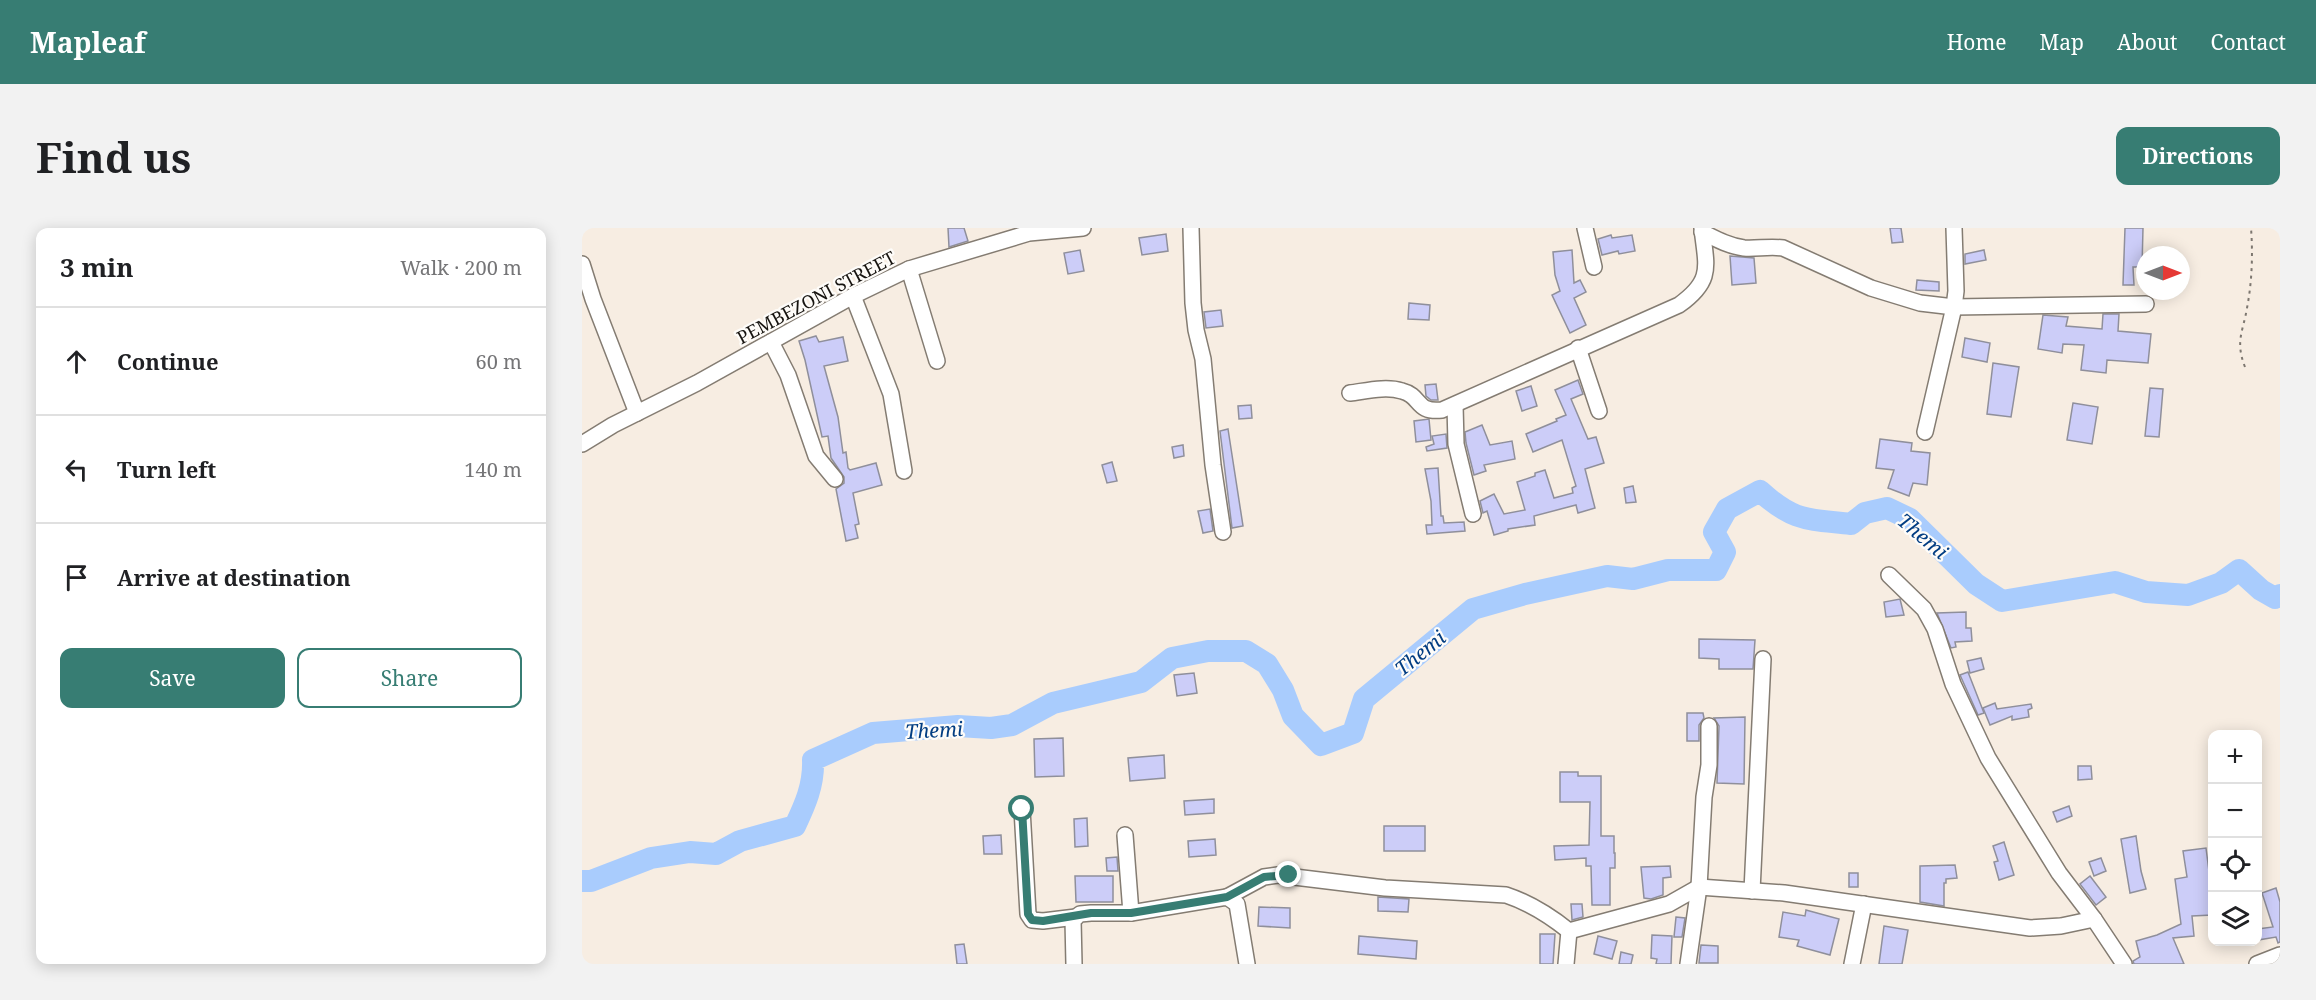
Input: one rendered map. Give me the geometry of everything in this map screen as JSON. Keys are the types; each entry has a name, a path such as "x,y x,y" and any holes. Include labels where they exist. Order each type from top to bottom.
{"street":[{"name":"PEMBEZONI STREET","path":"582,444 853,296 909,269 1019,232 1083,228"},
{"path":"1191,228 1194,312 1203,359 1213,465 1223,532"},
{"path":"1585,228 1594,267"},
{"path":"1925,432 1954,307 1956,291 1954,228"},
{"path":"1702,230 1731,246 1783,248 1871,288 1920,303 1954,307 2146,304"},
{"path":"1350,393 1381,390 1402,391 1415,398 1424,409 1431,411 1455,405 1578,348 1679,305 1694,294 1702,284 1706,248 1702,230"},
{"path":"582,264 593,299 637,413"},
{"path":"909,269 937,361"},
{"path":"853,296 891,394 904,471"},
{"path":"771,342 788,375 816,456 835,479"},
{"path":"1578,348 1599,411"},
{"path":"1455,405 1456,444 1473,514"},
{"path":"1889,575 1924,609 1935,629 1953,684 1988,758 2059,873 2124,964"},
{"path":"1752,891 1763,659"},
{"path":"1688,964 1699,887 1704,797 1709,765 1709,726"},
{"path":"1022,809 1028,914 1032,920 1043,921 1091,913 1131,913 1227,897 1264,877 1278,875 1385,888 1506,895 1524,901 1549,915 1569,931"},
{"path":"1125,834 1131,913"},
{"path":"1569,931 1669,904 1699,887 1864,904 2030,928 2061,926 2094,919"},
{"path":"1227,897 1237,904 1247,964"},
{"path":"1852,964 1864,904"},
{"path":"1074,964 1072,928 1076,917"},
{"path":"1566,964 1569,931"},
{"path":"2257,964 2280,956"}],"path":[{"path":"2245,367 2239,352 2239,336 2247,308 2251,228"}],"building":[{"path":"948,228 964,228 968,241 949,247"},
{"path":"1890,228 1901,228 1903,242 1892,243"},
{"path":"2125,228 2143,228 2143,246 2136,246 2136,267 2133,267 2134,285 2123,285"},
{"path":"1166,234 1168,251 1142,255 1139,238"},
{"path":"1611,235 1612,238 1632,235 1635,251 1619,254 1618,251 1602,255 1598,239"},
{"path":"1080,250 1084,271 1068,274 1064,253"},
{"path":"1572,250 1574,283 1580,280 1586,292 1574,298 1586,325 1570,333 1552,295 1560,291 1555,275 1553,252"},
{"path":"1984,250 1986,260 1965,264 1965,254"},
{"path":"1730,256 1754,258 1756,283 1732,285"},
{"path":"1917,280 1939,282 1939,291 1916,290"},
{"path":"1409,303 1430,305 1429,320 1408,319"},
{"path":"1221,310 1223,326 1206,328 1204,312"},
{"path":"2103,314 2119,314 2118,331 2151,334 2148,363 2107,360 2106,373 2081,370 2084,345 2063,344 2062,353 2038,349 2043,315 2068,317 2066,326 2102,329"},
{"path":"816,336 819,342 843,337 848,361 824,366 838,417 843,453 846,452 850,470 876,463 882,485 853,493 859,524 855,525 858,538 846,541 836,489 844,483 844,477 831,458 828,436 822,437 799,341"},
{"path":"1965,338 1990,343 1987,362 1962,357"},
{"path":"1993,363 2019,367 2011,417 1987,414"},
{"path":"1578,380 1583,394 1571,399 1588,439 1596,437 1604,463 1585,469 1595,508 1578,513 1576,505 1534,516 1535,525 1508,529 1508,531 1494,535 1487,511 1483,513 1480,501 1494,494 1504,514 1525,510 1517,482 1545,470 1554,498 1573,493 1572,488 1576,486 1562,440 1533,452 1526,434 1566,415 1555,390"},
{"path":"1436,384 1438,400 1431,400 1426,396 1425,385"},
{"path":"1531,386 1537,406 1522,411 1516,391"},
{"path":"2150,388 2163,389 2159,437 2145,436"},
{"path":"2073,403 2098,407 2092,444 2067,440"},
{"path":"1251,405 1252,418 1239,419 1238,406"},
{"path":"1429,419 1431,440 1416,442 1414,421"},
{"path":"1482,425 1490,445 1512,441 1515,459 1484,465 1486,471 1474,475 1465,432"},
{"path":"1228,429 1243,526 1232,528 1220,431"},
{"path":"1446,434 1447,448 1427,451 1426,447 1434,444 1432,436"},
{"path":"1880,439 1912,443 1911,451 1930,453 1927,485 1913,483 1909,496 1888,488 1894,470 1876,468"},
{"path":"1183,445 1184,456 1174,458 1172,447"},
{"path":"1112,462 1117,481 1107,483 1102,465"},
{"path":"1438,468 1441,516 1443,516 1444,523 1464,522 1465,531 1427,534 1426,525 1432,525 1431,501 1425,469"},
{"path":"1633,486 1636,502 1626,503 1624,488"},
{"path":"1210,509 1213,531 1203,533 1198,511"},
{"path":"1900,599 1904,615 1886,617 1884,602"},
{"path":"1966,612 1966,628 1971,628 1972,641 1955,642 1956,647 1951,648 1937,613"},
{"path":"1699,639 1755,640 1753,669 1719,669 1719,659 1699,658"},
{"path":"1981,658 1984,669 1970,673 1967,661"},
{"path":"1968,672 1984,713 1978,715 1960,675"},
{"path":"1194,673 1197,693 1177,696 1174,675"},
{"path":"1995,703 1997,709 2031,704 2032,708 2028,710 2029,717 2012,720 2012,716 1990,725 1983,708"},
{"path":"1687,713 1703,713 1704,718 1699,725 1699,741 1687,741"},
{"path":"1745,717 1744,784 1717,783 1719,726 1714,718"},
{"path":"1063,738 1064,776 1035,777 1034,739"},
{"path":"1164,755 1165,778 1130,781 1128,758"},
{"path":"2078,766 2091,766 2092,779 2078,780"},
{"path":"1560,772 1578,772 1578,776 1601,776 1601,836 1614,836 1615,868 1610,868 1610,905 1592,905 1591,866 1586,866 1586,858 1555,860 1554,846 1589,845 1590,802 1560,802"},
{"path":"1214,799 1214,813 1185,815 1184,801"},
{"path":"2069,806 2072,816 2057,822 2053,812"},
{"path":"1087,818 1088,846 1075,847 1074,819"},
{"path":"1384,826 1425,826 1425,851 1384,851"},
{"path":"1001,835 1002,854 984,854 983,836"},
{"path":"2136,836 2146,889 2130,893 2121,839"},
{"path":"1215,839 1216,855 1189,857 1188,841"},
{"path":"2004,842 2014,875 1999,880 1994,862 1998,861 1993,846"},
{"path":"2206,848 2208,915 2192,916 2194,936 2173,938 2184,964 2134,964 2133,961 2140,957 2136,941 2157,935 2181,924 2175,879 2187,877 2183,851"},
{"path":"1117,857 1118,871 1107,871 1106,858"},
{"path":"2101,858 2106,871 2094,876 2089,862"},
{"path":"1955,865 1957,878 1946,879 1944,883 1944,906 1920,902 1920,866"},
{"path":"1670,866 1671,877 1663,878 1663,895 1651,899 1644,898 1641,867"},
{"path":"1849,873 1858,873 1858,887 1849,887"},
{"path":"1075,876 1113,876 1113,902 1076,902"},
{"path":"2090,876 2106,897 2096,905 2080,884"},
{"path":"2276,888 2280,902 2280,942 2278,943 2276,937 2262,939 2262,928 2273,927 2262,893"},
{"path":"1378,897 1409,899 1408,912 1378,911"},
{"path":"1571,904 1582,904 1583,917 1572,920"},
{"path":"1259,907 1290,908 1290,928 1258,926"},
{"path":"1806,910 1839,919 1830,955 1797,946 1799,940 1779,937 1783,912 1805,916"},
{"path":"1676,917 1685,918 1682,937 1674,937"},
{"path":"1884,926 1908,930 1902,964 1879,964"},
{"path":"1540,934 1555,934 1553,964 1540,964"},
{"path":"1652,935 1672,936 1671,964 1656,964 1657,959 1651,958"},
{"path":"1359,936 1417,941 1416,959 1358,954"},
{"path":"1598,936 1617,941 1612,959 1594,954"},
{"path":"964,944 967,964 957,964 955,945"},
{"path":"1701,945 1718,946 1718,963 1699,963"},
{"path":"1621,952 1633,955 1631,964 1619,964"}],"waterway":[{"name":"Themi","path":"582,881 591,881 651,858 690,852 716,854 740,841 795,826 810,786 813,760 873,733 958,726 991,728 1012,725 1053,703 1141,682 1172,658 1208,651 1246,651 1267,664 1283,690 1293,716 1321,745 1353,733 1364,699 1473,609 1525,594 1607,576 1633,579 1668,570 1716,570 1725,552 1714,532 1727,509 1760,491 1782,509 1812,520 1851,524 1865,513 1887,508 1910,519 1976,584 2002,601 2115,582 2146,592 2188,595 2221,583 2239,570 2261,590 2275,598 2280,595"}],"route":[{"path":"1022,809 1028,914 1032,920 1043,921 1091,913 1131,913 1227,897 1264,877 1289,875"}]}
